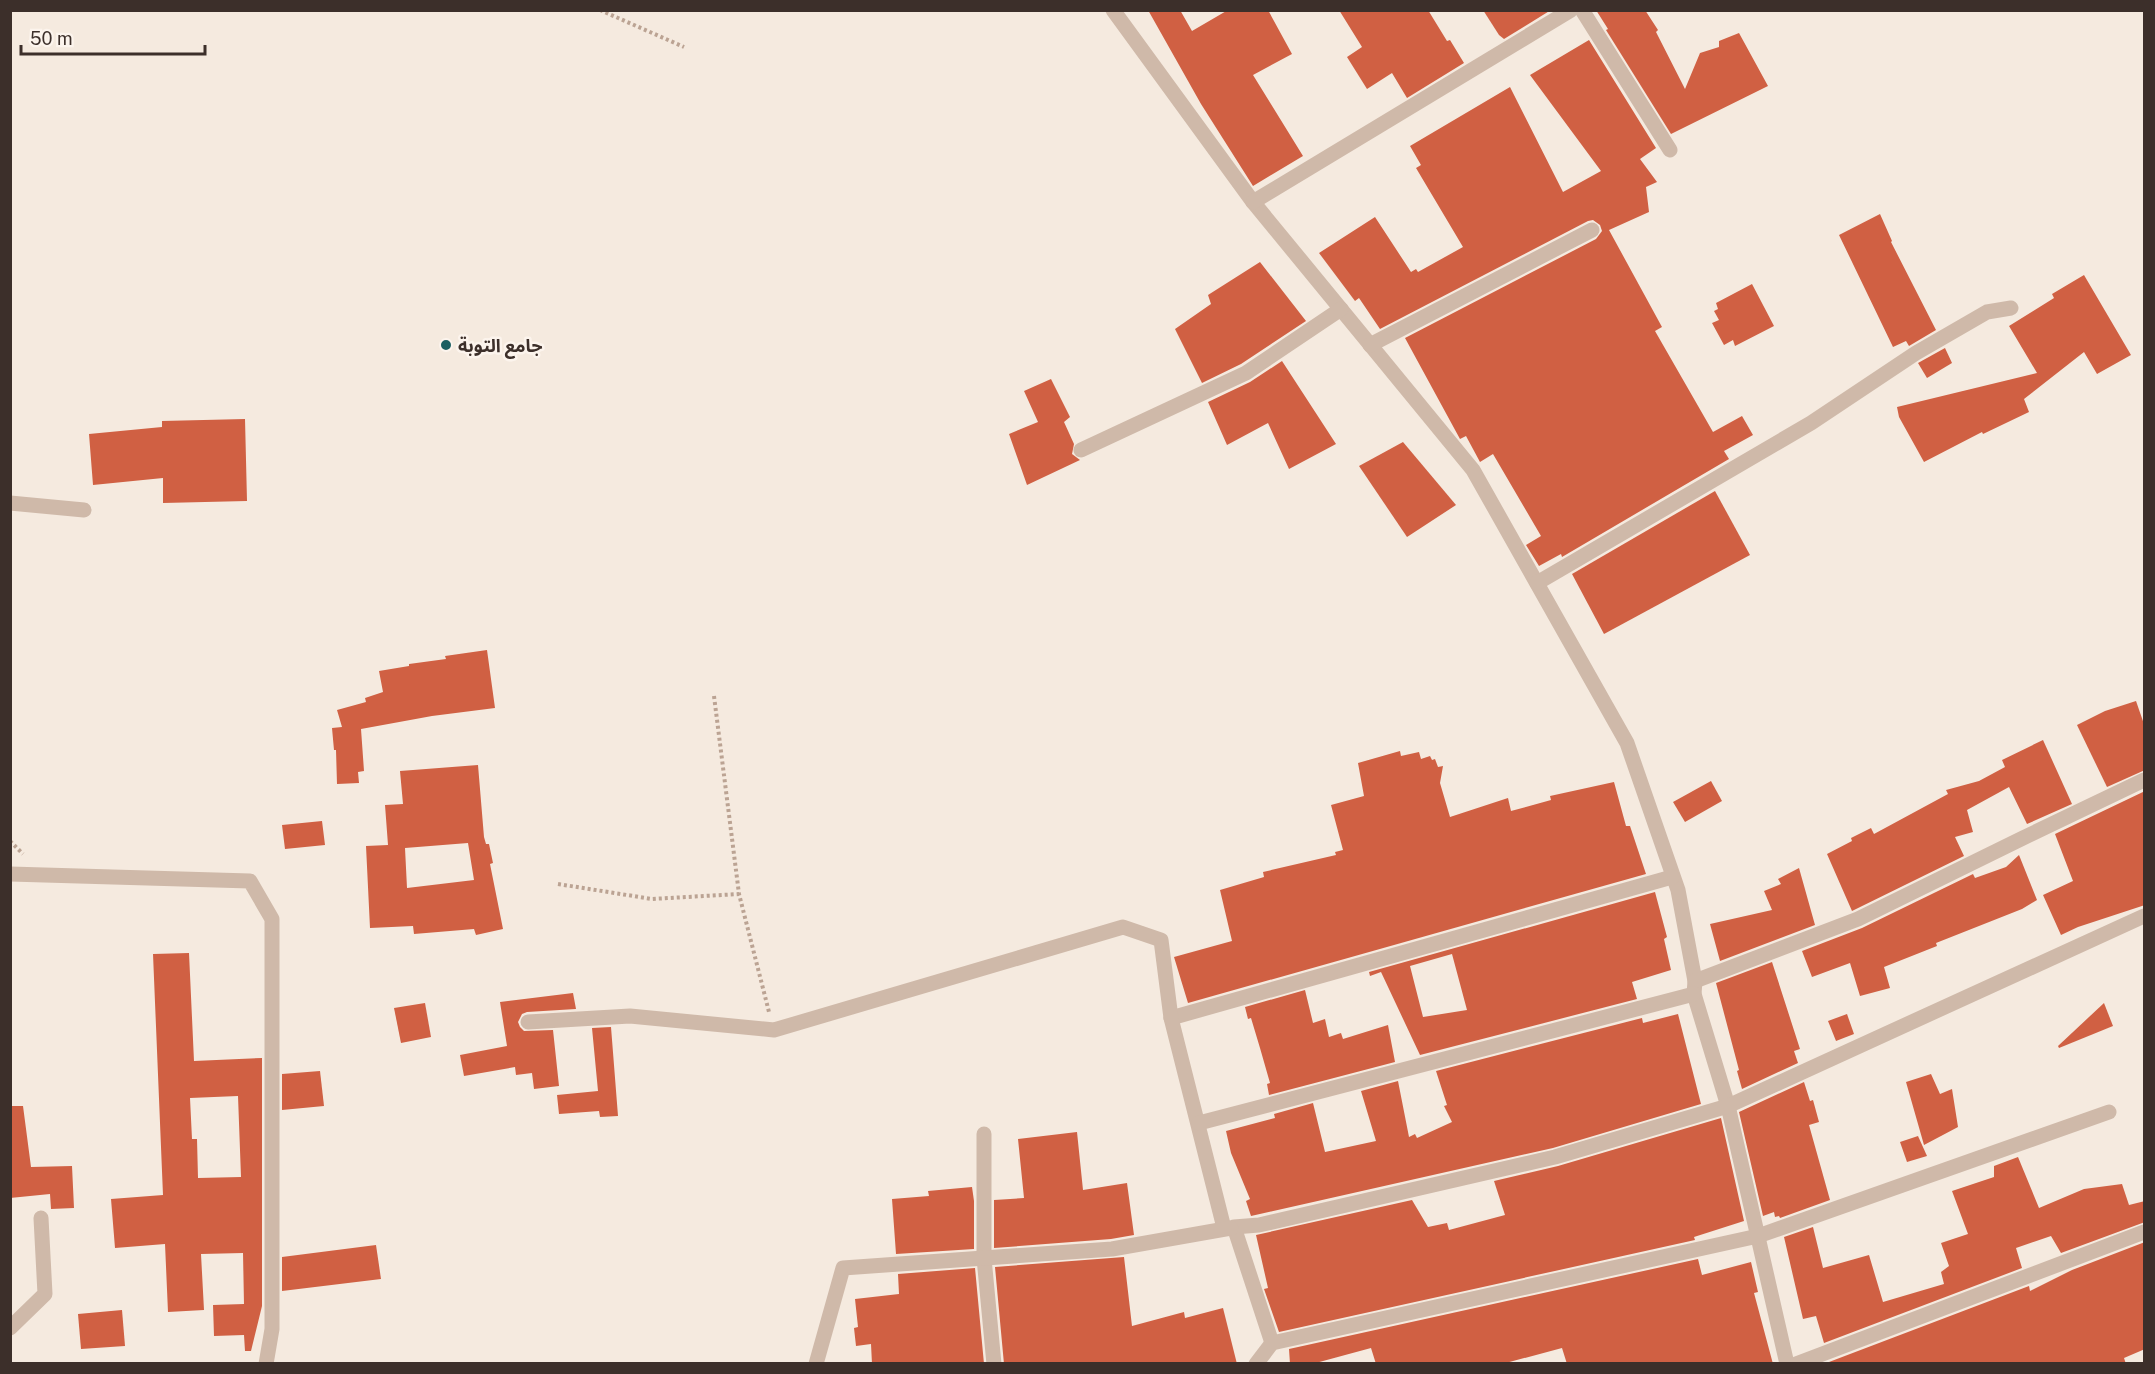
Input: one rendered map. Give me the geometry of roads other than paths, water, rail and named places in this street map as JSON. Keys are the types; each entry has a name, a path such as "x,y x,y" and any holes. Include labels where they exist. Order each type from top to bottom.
{"street":[{"path":"1113,10 1253,202 1473,470 1627,743 1678,890 1695,987 1728,1106 1787,1364"},
{"path":"1253,202 1571,10"},
{"path":"1582,10 1670,150"},
{"path":"1370,345 1592,230"},
{"path":"1537,583 1811,423 1916,353 1987,312 2011,308"},
{"path":"1082,450 1246,373 1341,309"},
{"path":"10,502 84,510"},
{"path":"1198,1123 1695,987 1858,919 2145,780"},
{"path":"10,874 250,881 272,919 272,1329 266,1364"},
{"path":"1171,1018 1672,877"},
{"path":"816,1364 843,1268 1112,1249 1229,1228 1259,1225 1555,1157 1728,1106 2145,916"},
{"path":"528,1022 630,1016 774,1030 1123,927 1161,940 1171,1018 1198,1123 1229,1228 1272,1343"},
{"path":"1256,1364 1272,1343 1758,1236 2109,1112"},
{"path":"984,1134 984,1258 994,1364"},
{"path":"10,1328 45,1294 41,1218"},
{"path":"1796,1364 2145,1232"}],"place":[{"name":"جامع التوبة","path":"446,345"}]}
